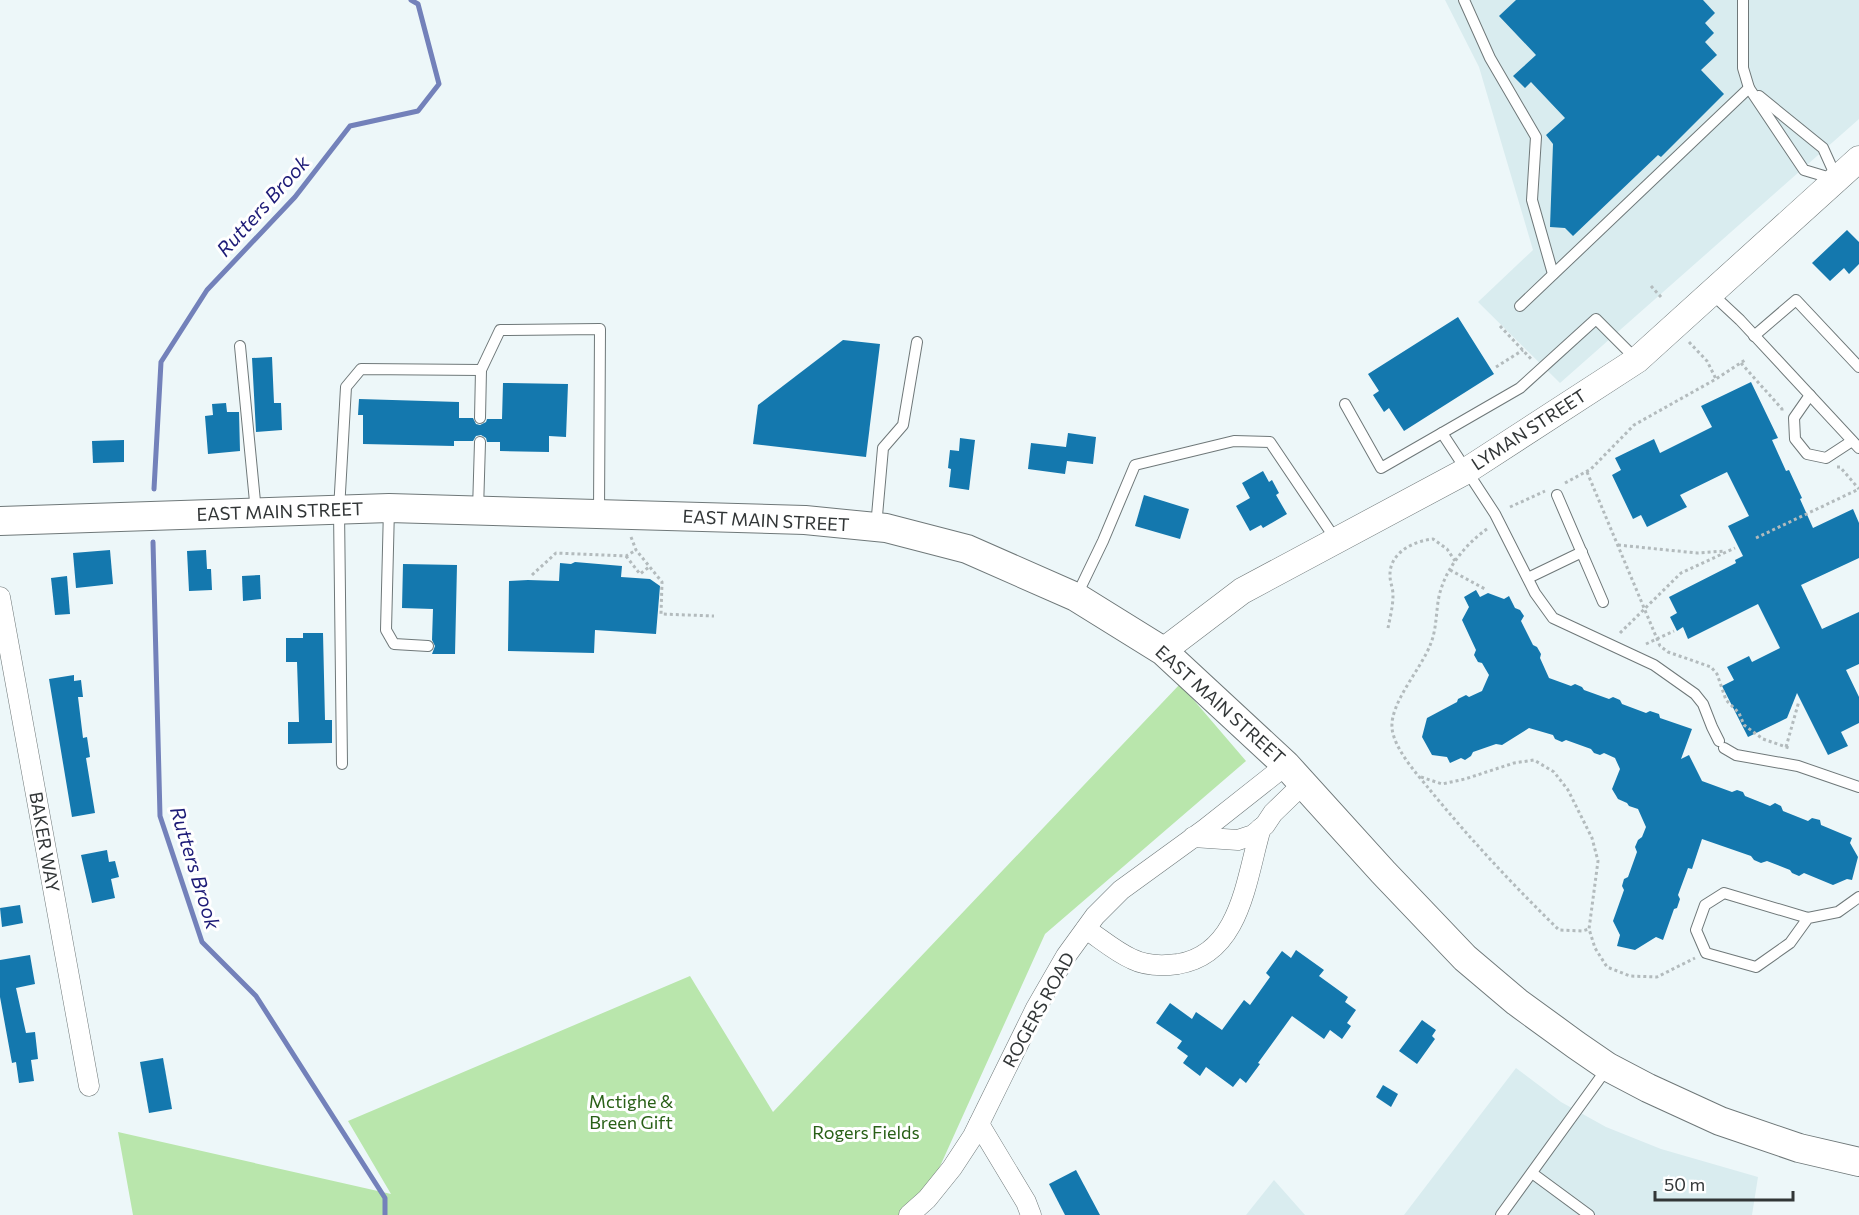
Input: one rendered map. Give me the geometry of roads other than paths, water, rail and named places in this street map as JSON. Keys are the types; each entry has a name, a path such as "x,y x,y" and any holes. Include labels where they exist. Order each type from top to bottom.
{"main road":[{"name":"EAST MAIN STREET","path":"0,521 389,508 599,514 805,520 886,528 967,549 1076,597 1163,651 1295,774 1383,872 1465,958 1517,1002 1608,1067 1678,1103 1720,1121 1799,1148 1859,1162"}],"street":[{"name":"LYMAN STREET","path":"1163,651 1242,591 1466,471 1637,360 1852,168"},
{"name":"BAKER WAY","path":"0,597 89,1086"},
{"path":"1193,837 1238,840 1253,835 1273,813 1295,774"},
{"name":"ROGERS ROAD","path":"909,1215 927,1199 952,1168 979,1124 1036,1008 1066,956 1095,916 1121,890 1193,837 1295,774"},
{"path":"1086,929 1133,959 1153,965 1188,962 1201,956 1218,943 1229,930 1244,894 1261,828"},
{"path":"979,1124 1026,1202 1031,1215"}],"lane":[{"path":"1464,0 1490,58 1536,137 1532,200 1553,274"},
{"path":"1743,0 1743,68 1749,88 1804,170 1852,168"},
{"path":"1520,306 1749,88"},
{"path":"1749,88 1823,148 1852,168"},
{"path":"1711,293 1740,320 1754,336 1810,395 1856,445 1826,458 1807,454 1795,439 1794,418 1810,395"},
{"path":"1754,336 1796,300 1859,367"},
{"path":"1344,404 1380,468 1520,388 1596,319 1637,360"},
{"path":"480,418 481,370 500,330 600,329 599,514"},
{"path":"876,527 883,448 903,425 917,342"},
{"path":"240,346 256,513"},
{"path":"342,764 339,510 346,387 362,369 481,370"},
{"path":"1442,433 1495,514 1535,593 1553,618 1654,666 1695,694 1703,704 1721,744 1736,755 1798,766 1859,786"},
{"path":"1076,597 1135,465 1234,441 1270,442 1336,540"},
{"path":"477,511 480,442"},
{"path":"1556,490 1603,602"},
{"path":"389,508 386,630 394,644 428,646"},
{"path":"1528,578 1582,552"},
{"path":"1808,918 1790,943 1756,967 1707,952 1696,930 1705,905 1724,893 1808,918 1838,912 1859,897"},
{"path":"1501,1215 1608,1067"},
{"path":"1532,1173 1589,1215"}],"waterway":[{"name":"Rutters Brook","path":"154,489 161,362 207,290 295,197 350,126 418,111 439,84 418,4 411,0"},
{"name":"Rutters Brook","path":"153,542 160,816 202,942 256,996 385,1198 385,1215"}],"park label":[{"name":"Mctighe & Breen Gift","path":"631,1112"},
{"name":"Rogers Fields","path":"866,1133"}]}
